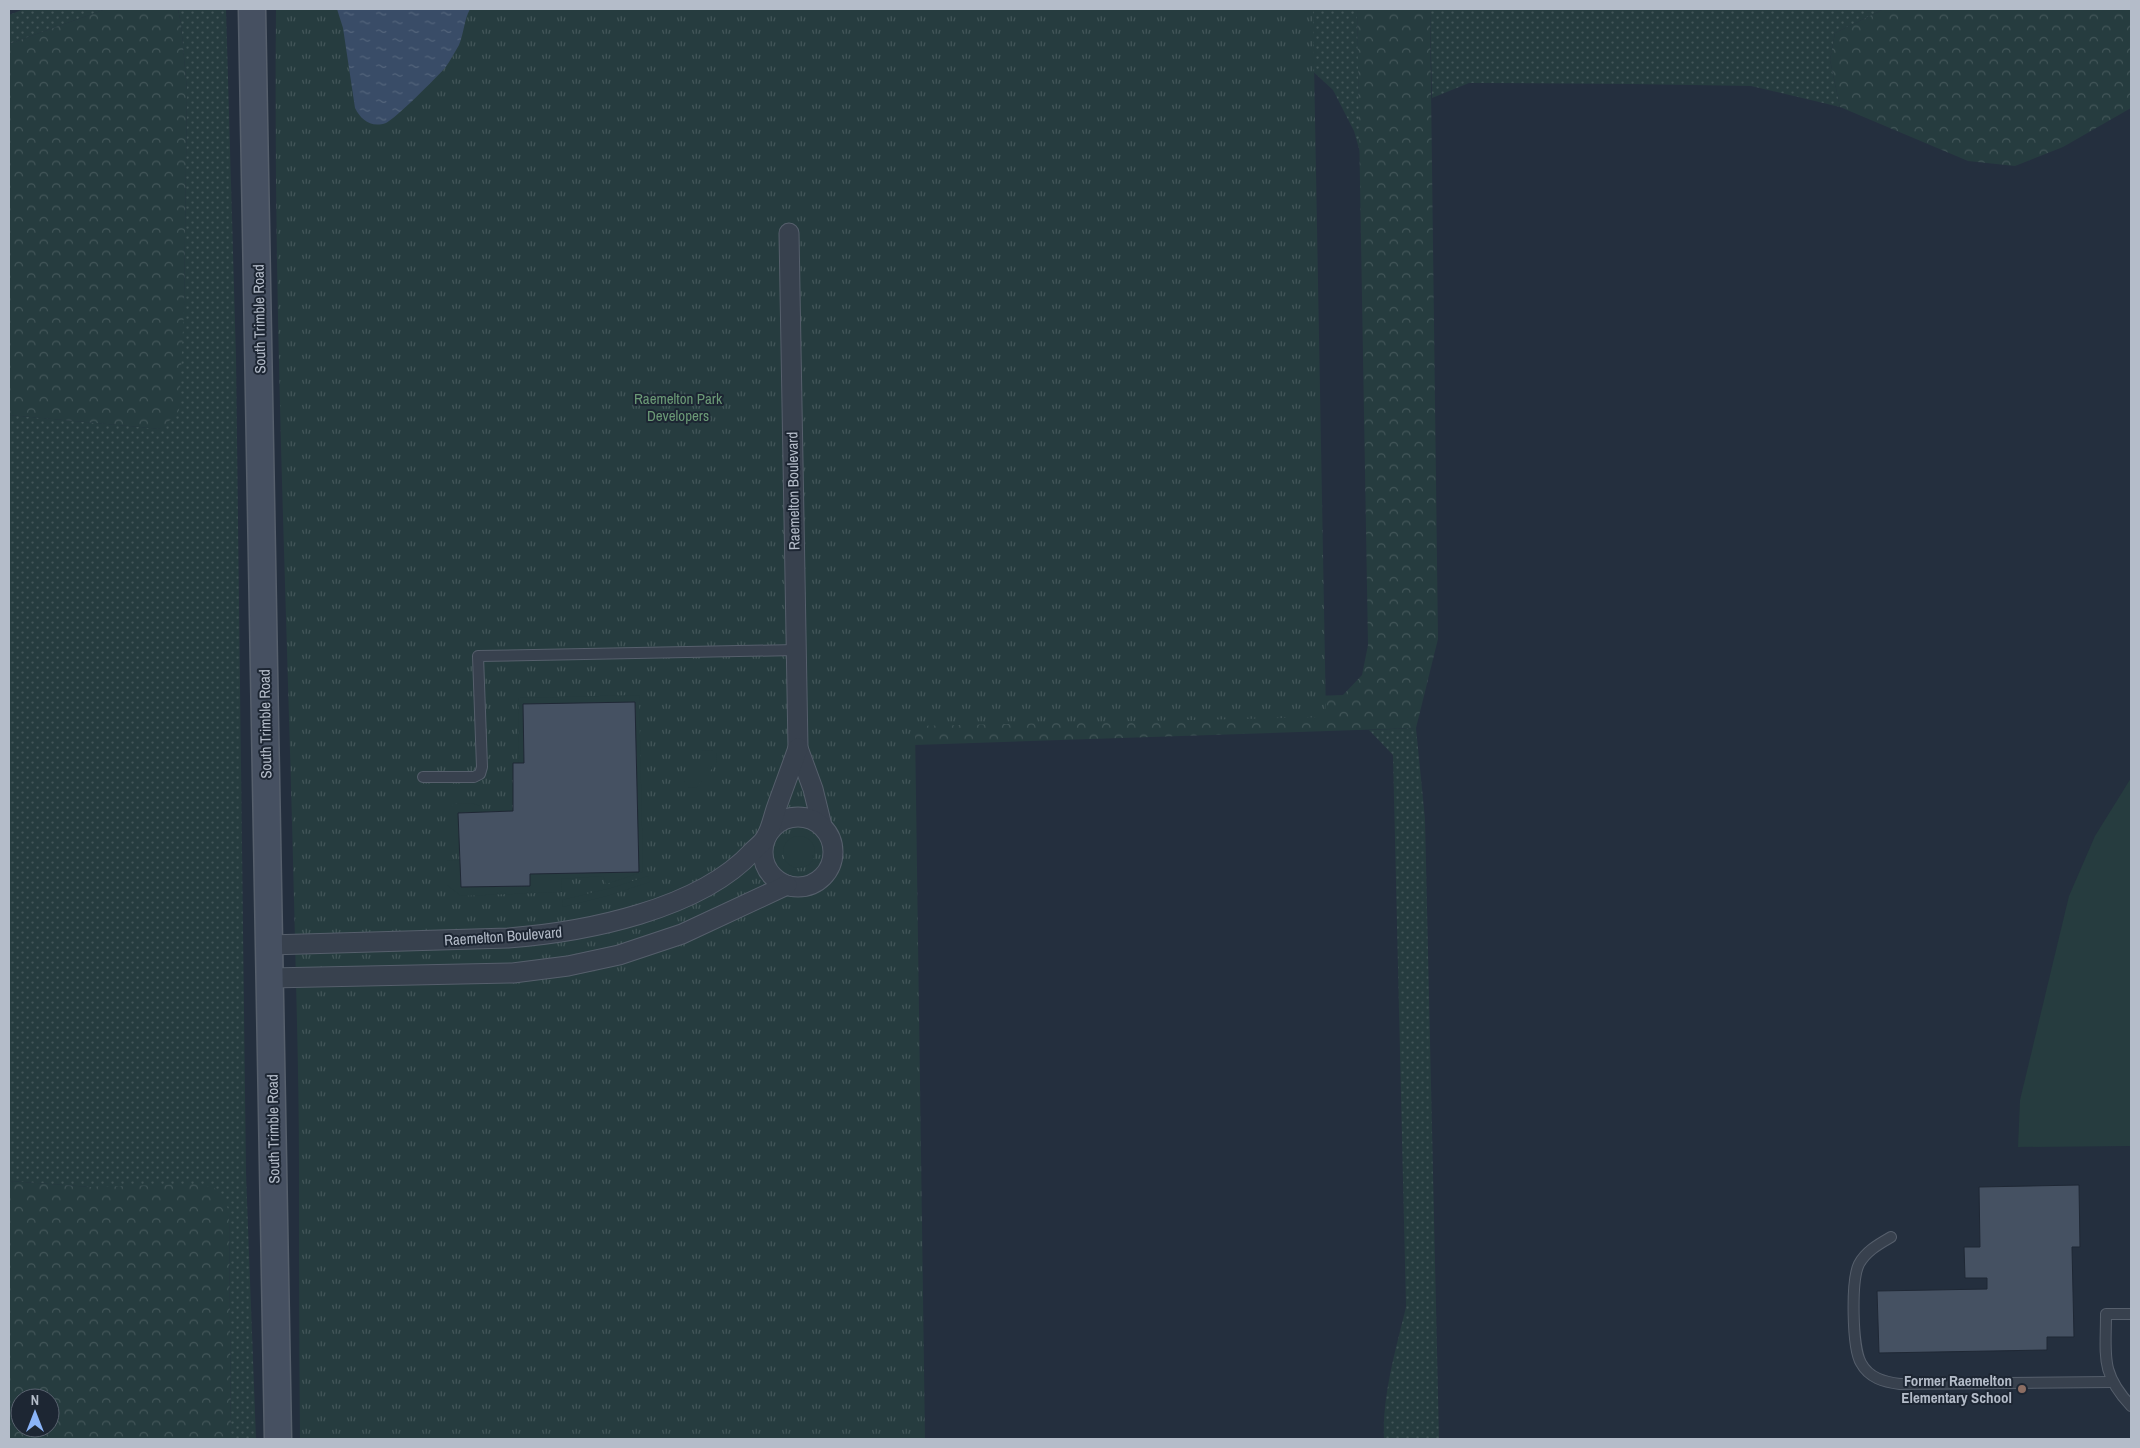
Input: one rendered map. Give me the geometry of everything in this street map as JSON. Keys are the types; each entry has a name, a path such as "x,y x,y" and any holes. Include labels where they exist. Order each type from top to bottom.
{"main road":[{"name":"South Trimble Road","path":"252,9 278,1439"}],"street":[{"name":"Raemelton Boulevard","path":"789,233 798,748 813,789 822,826"},
{"name":"Raemelton Boulevard","path":"269,945 508,938 583,929 660,906 715,882 745,861 766,838 798,748"},
{"path":"791,818 802,818 822,826 832,843 832,861 828,870 815,883 796,887 787,886 779,882 768,870 763,855 766,838 776,826 791,818"},
{"path":"270,978 513,973 568,966 618,955 682,934 787,886"}],"lane":[{"path":"423,777 474,777 480,774 482,768 478,656 796,650"},
{"path":"1891,1237 1871,1249 1859,1264 1854,1286 1856,1346 1860,1363 1869,1374 1882,1382 1900,1384 2112,1382"},
{"path":"2131,1314 2106,1314 2107,1368 2118,1392 2131,1406"}],"green space":[{"path":"24,9 106,9 9,44 9,15"},
{"path":"106,9 178,9 181,24 187,91 184,309 179,411 161,429 9,415 9,44"},
{"path":"178,9 226,9 236,357 246,1174 256,1439 231,1439 229,1211 91,1187 9,1181 9,415 161,429 184,309 187,91"},
{"name":"Raemelton Park Developers","path":"276,9 1313,9 1326,717 915,726 925,1439 300,1439 298,1067 281,454 277,232"},
{"path":"1304,9 1357,9 1360,152 1354,131 1333,90 1308,67"},
{"path":"1357,9 1430,9 1438,639 1416,728 915,745 903,731 949,709 1343,695 1362,675 1368,645"},
{"path":"1430,9 1884,9 1835,33 1830,60 1840,107 1751,86 1469,83 1432,98"},
{"path":"1884,9 2131,9 2131,108 2063,147 2015,166 1968,161 1840,107 1830,60 1835,33"},
{"path":"639,695 643,872 606,884 603,876 561,879 562,892 461,896 447,885 447,860 460,861 462,887 529,886 530,874 639,872 635,702 523,704 524,763 518,763 519,698"},
{"path":"1416,728 1425,819 1439,1439 1384,1439 1387,1389 1406,1307 1393,755 1369,730"},
{"path":"713,750 717,753 716,764 697,787 689,788 684,781 684,775 701,775 701,751"},
{"path":"2131,778 2131,1146 2018,1147 2020,1100 2069,896 2095,836"},
{"path":"472,803 480,806 482,812 458,813 460,851 455,851 449,847 449,810 453,804"},
{"path":"799,836 805,837 810,841 814,846 814,858 810,863 805,867 799,868 793,867 788,863 784,858 783,852 784,846 788,841 793,837"},
{"path":"648,876 650,882 607,896 563,907 562,900 611,888"},
{"path":"9,1181 91,1187 192,1184 213,1187 221,1194 229,1211 231,1439 9,1439"}],"water":[{"path":"337,9 470,9 459,45 445,68 391,120 381,124 371,124 360,116 355,108 343,28"}],"building":[{"path":"635,702 639,872 530,874 530,886 461,887 458,813 513,811 513,763 524,763 523,704"},
{"path":"2079,1185 2080,1247 2072,1247 2074,1337 2047,1337 2047,1350 1879,1353 1877,1291 1987,1289 1987,1278 1965,1278 1964,1247 1980,1247 1979,1187"}],"place":[{"name":"Former Raemelton Elementary School","path":"2022,1389"}]}
